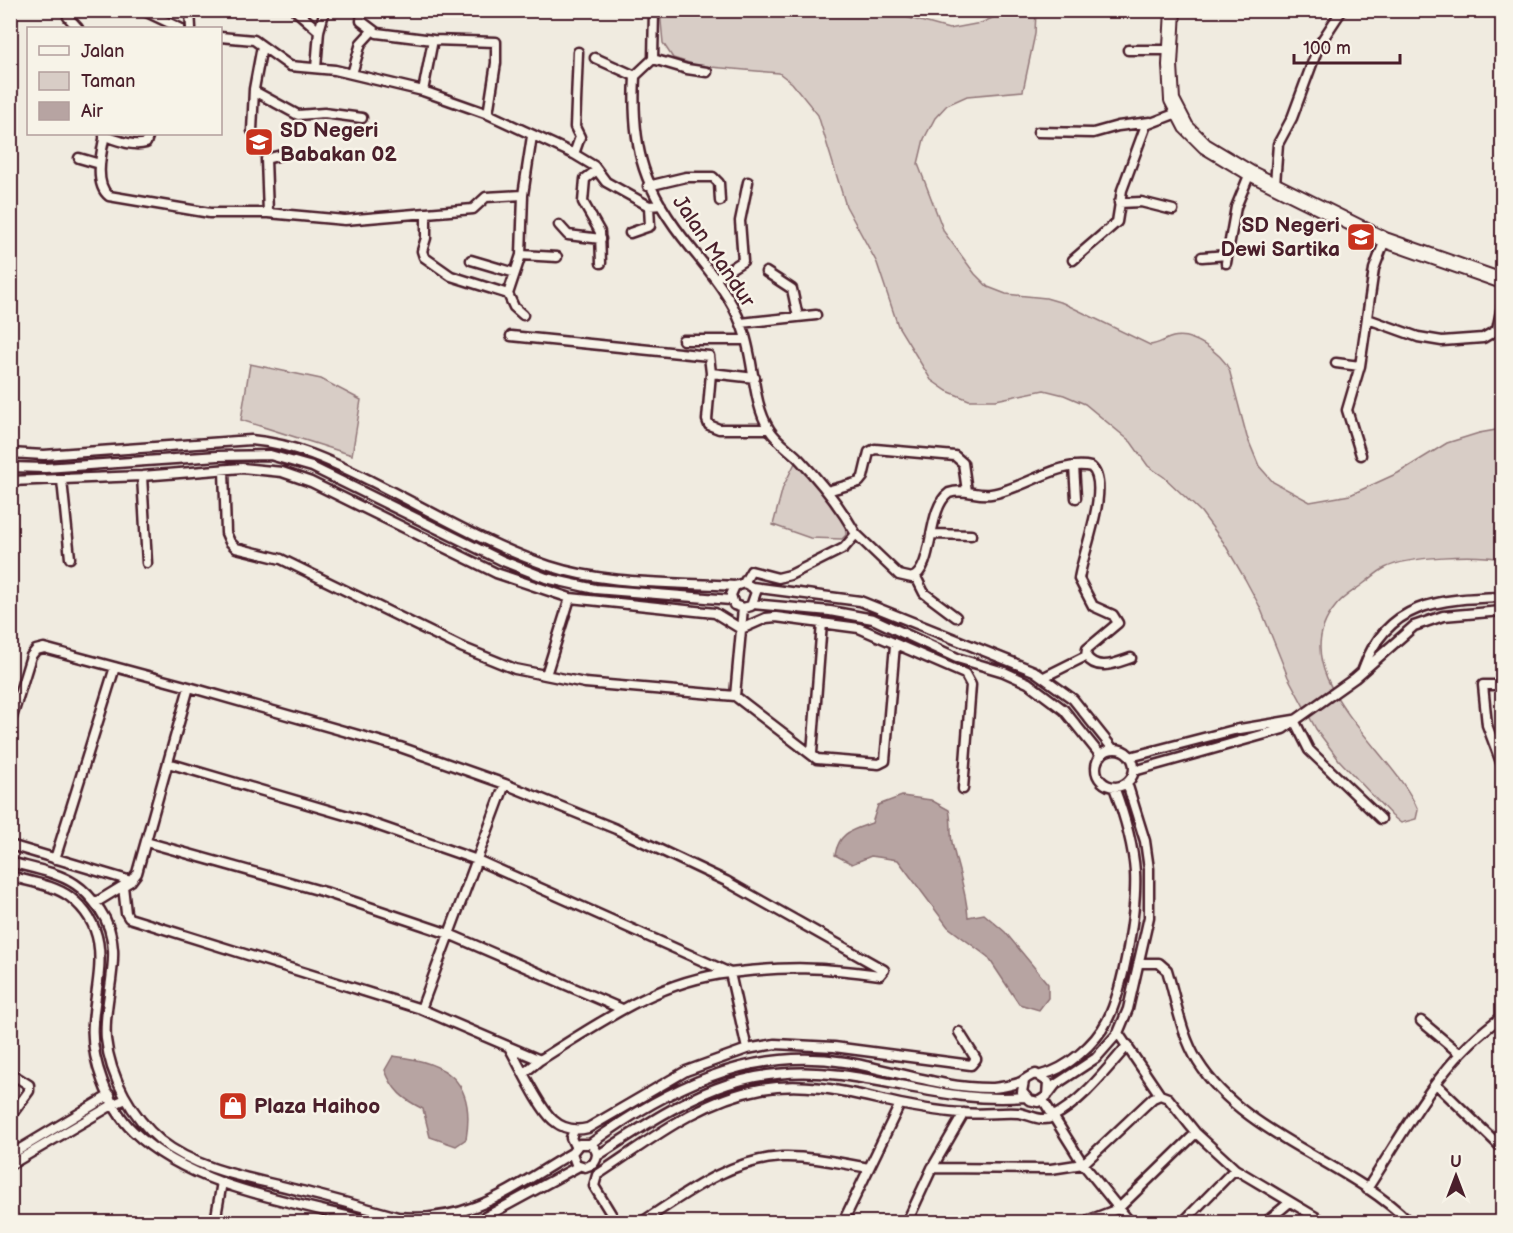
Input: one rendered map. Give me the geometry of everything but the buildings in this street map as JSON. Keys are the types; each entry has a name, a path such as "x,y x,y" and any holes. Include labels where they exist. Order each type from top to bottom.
{"main road":[{"path":"1173,10 1171,86 1177,113 1186,127 1205,146 1250,172 1385,240 1503,281"}],"street":[{"path":"142,10 161,24"},
{"path":"190,10 191,27"},
{"path":"296,10 319,30"},
{"path":"316,68 319,30 325,10"},
{"path":"362,10 361,21 372,31 386,36 496,42 496,63 488,114"},
{"path":"595,58 635,76 653,59 654,10"},
{"path":"1275,184 1278,144 1292,118 1319,45 1342,10"},
{"path":"68,17 77,27"},
{"path":"352,74 361,43 372,31"},
{"path":"222,37 249,39 290,66 352,74 423,91 488,114 574,154 597,170 606,182 649,206 661,205"},
{"path":"423,91 433,40"},
{"path":"252,131 254,91 262,46"},
{"path":"1128,50 1171,50"},
{"path":"574,154 580,137 575,127 578,52"},
{"path":"653,59 707,72"},
{"name":"Jalan Mandur","path":"635,76 636,136 648,186 689,246 716,278 741,323 759,402 769,429 827,491 856,534 899,576 908,579 916,577"},
{"path":"254,91 298,115 324,113 362,118"},
{"path":"1038,132 1093,133 1118,126 1150,122 1177,113"},
{"path":"1073,260 1114,226 1119,217 1119,203 1140,135 1150,122"},
{"path":"149,135 146,143 130,144 105,135 100,164 102,186 109,196 202,212 268,213 345,220 473,209 486,197 523,195"},
{"path":"523,315 514,307 508,294 520,255 523,195 532,136"},
{"path":"268,213 266,159 285,154"},
{"path":"79,158 100,164"},
{"path":"597,170 585,179 583,202 601,239 602,263"},
{"path":"1202,257 1227,259 1236,207 1250,172"},
{"path":"648,186 686,177 713,177 719,183 720,201"},
{"path":"716,278 743,261 740,221 748,182"},
{"path":"1119,203 1141,202 1173,210"},
{"path":"630,233 650,226 649,206"},
{"path":"426,213 426,238 422,251 424,257 452,276 508,294"},
{"path":"559,225 568,235 601,239"},
{"path":"1361,455 1347,410 1368,320 1374,268 1385,240"},
{"path":"520,255 557,257"},
{"path":"471,260 515,273"},
{"path":"766,272 792,289 798,316"},
{"path":"1368,320 1434,340 1483,338 1497,330 1503,306"},
{"path":"741,323 816,315"},
{"path":"511,336 709,356 711,373 707,420 709,425 719,429 769,429"},
{"path":"683,340 746,340"},
{"path":"1336,363 1359,366"},
{"path":"711,373 755,378"},
{"path":"10,453 44,455 251,441 273,442 316,454 507,549 549,566 596,576 744,585 832,596 869,604 962,644 1007,659 1044,677 1073,699 1113,749 1122,751 1130,757 1134,771"},
{"path":"827,491 859,482 863,477 869,452 875,449 955,456 963,463 968,491"},
{"path":"10,467 45,468 218,456 270,455 312,467 503,561 546,578 595,590 731,600 743,608"},
{"path":"1074,466 1076,498"},
{"path":"956,617 924,593 916,577 921,569 941,500 955,491 990,495 1074,466 1091,467 1098,475 1099,486 1095,517 1080,569 1081,586 1093,606 1113,615 1118,622 1087,649 1086,656"},
{"path":"10,481 142,476 256,468 296,476 496,573 570,598 715,613 741,629"},
{"path":"224,470 226,533 236,548 281,559 486,658 515,669 585,684 735,696 817,759 879,764 885,761 895,645"},
{"path":"142,476 147,563"},
{"path":"62,480 70,558"},
{"path":"731,600 744,585 751,572 778,578 790,575 844,548 856,534"},
{"path":"931,534 972,535"},
{"path":"744,585 756,598 753,604"},
{"path":"1362,670 1376,639 1386,628 1411,611 1456,600 1503,597"},
{"path":"546,675 570,598"},
{"path":"743,608 753,604 830,611 873,619 957,658 1004,672 1028,683 1064,710 1101,756"},
{"path":"735,696 743,608"},
{"path":"1114,787 1127,783 1134,771 1283,729 1346,686 1401,635 1428,620 1458,614 1503,611"},
{"path":"741,629 766,618 776,617 859,628 965,674 971,680 963,789"},
{"path":"812,753 822,623"},
{"path":"10,724 31,657 36,650 44,648 189,687 389,744 505,784 616,829 726,881 884,970 880,975 791,966 730,973 679,984 622,1009 540,1060 524,1073"},
{"path":"1044,677 1086,656"},
{"path":"1086,656 1098,665 1108,665 1131,658"},
{"path":"55,859 115,667"},
{"path":"1503,685 1483,685 1487,725 1503,765"},
{"path":"189,687 146,842 127,883 126,913 129,918 421,1009 540,1060"},
{"path":"1130,757 1234,730 1294,720"},
{"path":"1294,720 1309,750 1381,819"},
{"path":"10,862 73,882 95,903 106,923 113,947 114,962 106,1040 113,1071 126,1099 145,1126 162,1142 192,1159 225,1172 398,1217 435,1218 475,1209 582,1143 590,1144 627,1117 699,1080 737,1066 789,1059 843,1061 945,1082 994,1088 1024,1081 1031,1075 1041,1076 1064,1065 1089,1044 1106,1022 1116,999 1134,916 1136,893 1131,845 1114,787 1100,778 1096,770 1101,756 1113,749"},
{"path":"168,763 362,820 477,860 730,973"},
{"path":"1024,1081 1022,1092 1025,1097 1033,1102 1046,1096 1055,1085 1096,1058 1118,1033 1128,1010 1149,917 1149,869 1145,841 1127,783"},
{"path":"421,1009 505,784"},
{"path":"146,842 325,892 449,934 622,1009"},
{"path":"10,845 127,883"},
{"path":"10,876 52,888 69,897 80,908 97,934 101,963 93,1041 100,1073 112,1100 131,1129 153,1149 186,1169 222,1182 371,1222"},
{"path":"95,903 127,883"},
{"path":"1139,963 1159,963 1167,970 1192,1050 1216,1085 1252,1115 1367,1190 1409,1222"},
{"path":"730,973 747,1049"},
{"path":"1367,1190 1436,1083 1459,1053 1473,1038 1503,1017"},
{"path":"1421,1021 1459,1053"},
{"path":"509,1047 551,1119 574,1130 588,1128 686,1071 747,1049 775,1044 834,1047 971,1065 976,1059 959,1032"},
{"path":"1118,1033 1160,1095 1168,1098 1196,1134 1235,1169 1324,1222"},
{"path":"616,1222 594,1186 597,1175 690,1114 713,1103 761,1089 788,1086 854,1092 900,1104 964,1113 1019,1113 1045,1120 1056,1120 1128,1046"},
{"path":"476,1222 579,1166 591,1166 597,1156 686,1099 739,1080 777,1072 841,1075 968,1098 1025,1097"},
{"path":"10,1073 28,1085 28,1091 10,1117"},
{"path":"1041,1076 1048,1082 1046,1096 1056,1120 1083,1164 1130,1222"},
{"path":"1436,1083 1503,1148"},
{"path":"932,1168 1051,1169 1083,1164 1153,1098 1160,1095"},
{"path":"10,1165 31,1148 112,1100 126,1099"},
{"path":"843,1222 900,1104"},
{"path":"907,1222 932,1168 964,1113"},
{"path":"574,1130 571,1138 574,1150 573,1161 579,1166"},
{"path":"1084,1222 1118,1209 1196,1134"},
{"path":"590,1144 597,1156"},
{"path":"10,1155 31,1148"},
{"path":"642,1222 718,1175 762,1160 802,1158 868,1168"},
{"path":"1183,1222 1235,1169"},
{"path":"215,1222 222,1182"},
{"path":"1266,1222 1290,1202"},
{"path":"656,1213 661,1222"}],"green space":[{"path":"660,11 884,11 949,29 981,23 1008,11 1036,11 1035,34 1023,91 967,96 947,105 935,118 924,139 918,164 944,232 975,274 988,287 1006,294 1046,298 1063,303 1150,345 1181,336 1205,345 1220,357 1229,369 1247,437 1259,466 1273,482 1310,502 1350,495 1398,473 1447,443 1502,429 1502,559 1442,557 1409,561 1385,568 1338,603 1322,633 1321,659 1331,686 1347,712 1406,787 1418,810 1416,819 1401,823 1339,760 1316,729 1288,677 1260,607 1224,543 1201,512 1164,477 1148,466 1131,442 1085,404 1064,395 1044,390 996,400 969,400 947,391 931,380 898,326 877,263 846,206 818,115 792,83 779,73 699,66 673,58 663,43"},
{"path":"250,364 321,379 361,400 352,455 241,420"},
{"path":"796,461 828,495 841,514 846,535 842,539 810,538 773,525 783,487"}],"water":[{"path":"902,796 931,800 949,810 952,842 968,917 984,914 1005,932 1048,984 1048,998 1039,1010 1019,1004 988,957 948,927 898,860 871,856 852,864 835,855 843,837 853,830 872,823 878,805"},
{"path":"393,1056 429,1063 454,1078 462,1089 466,1102 468,1119 466,1139 456,1146 430,1137 423,1109 400,1094 388,1077 385,1070"}],"place":[{"name":"SD Negeri Babakan 02","path":"259,142"},
{"name":"SD Negeri Dewi Sartika","path":"1361,237"},
{"name":"Plaza Haihoo","path":"233,1106"}]}
